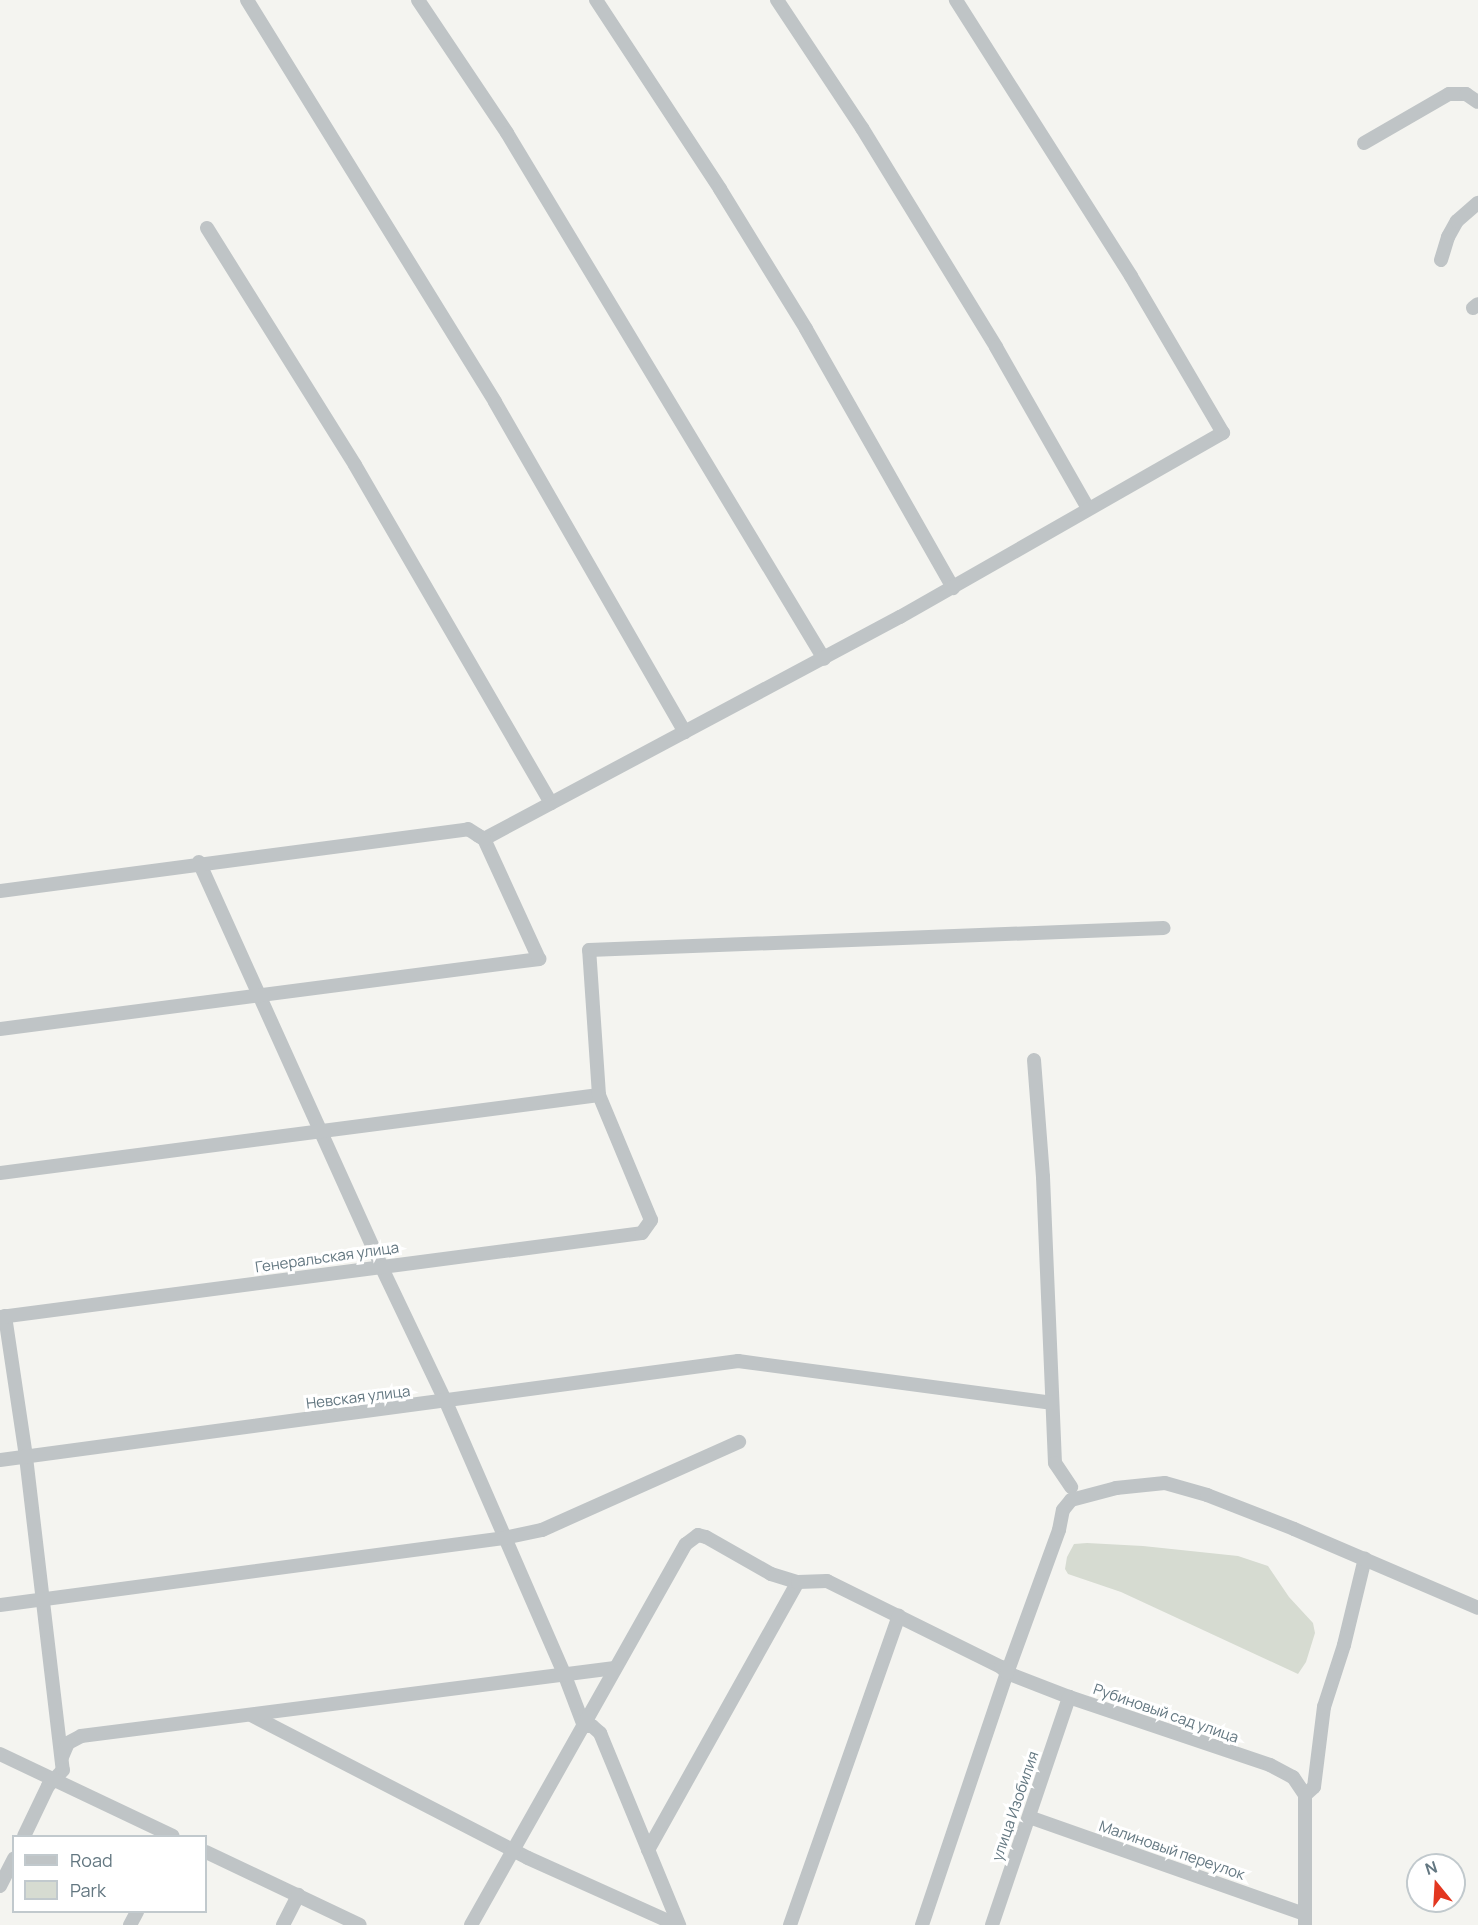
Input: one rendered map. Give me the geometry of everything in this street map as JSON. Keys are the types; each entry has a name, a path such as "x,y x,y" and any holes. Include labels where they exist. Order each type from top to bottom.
{"street":[{"path":"248,0 495,402 685,732"},
{"path":"418,0 507,133 824,658"},
{"path":"596,0 720,189 806,328 953,588"},
{"path":"777,0 862,128 996,347 1088,508"},
{"path":"484,839 953,588 1088,508 1223,433 1131,276 956,0"},
{"path":"1364,143 1449,94 1466,94 1478,102"},
{"path":"1441,260 1448,237 1457,221 1478,203"},
{"path":"207,228 355,465 551,803"},
{"path":"0,891 199,862 468,829 484,839 538,959 0,1029"},
{"path":"199,862 381,1266 446,1402 566,1676 584,1725"},
{"path":"0,1173 599,1095 589,950 1164,928"},
{"path":"1034,1060 1043,1177 1055,1463 1071,1487"},
{"name":"Генеральская улица","path":"2,1316 642,1233 651,1220 599,1095"},
{"path":"2,1316 26,1457 63,1770 48,1786 24,1835"},
{"name":"Невская улица","path":"0,1460 719,1366 738,1361 1052,1403"},
{"path":"0,1605 504,1538 542,1530 739,1442"},
{"path":"922,1925 1007,1673 1059,1530 1063,1510 1071,1500 1116,1488 1165,1483 1207,1495 1365,1558 1478,1608"},
{"name":"Рубиновый сад улица","path":"615,1668 690,1538 698,1535 706,1537 771,1574 798,1582 827,1581 1001,1667 1007,1673 1069,1697 1270,1765 1293,1777 1305,1795"},
{"path":"1305,1920 1305,1795 1314,1786 1324,1707 1344,1645 1365,1558"},
{"path":"648,1850 798,1582"},
{"path":"790,1925 899,1616"},
{"path":"62,1757 68,1743 81,1736 253,1716 615,1668"},
{"path":"471,1925 615,1668"},
{"name":"улица Изобилия","path":"992,1925 1069,1697"},
{"path":"253,1716 528,1858 678,1925"},
{"path":"584,1725 592,1726 600,1733 678,1925"},
{"path":"0,1754 57,1779 171,1835"},
{"name":"Малиновый переулок","path":"1029,1817 1305,1920"},
{"path":"207,1852 360,1925"},
{"path":"0,1886 12,1862"},
{"path":"283,1925 298,1895"}],"green space":[{"path":"1074,1544 1143,1546 1238,1556 1268,1566 1289,1597 1313,1623 1315,1633 1306,1662 1298,1674 1121,1592 1068,1574 1065,1569 1067,1557"}]}
